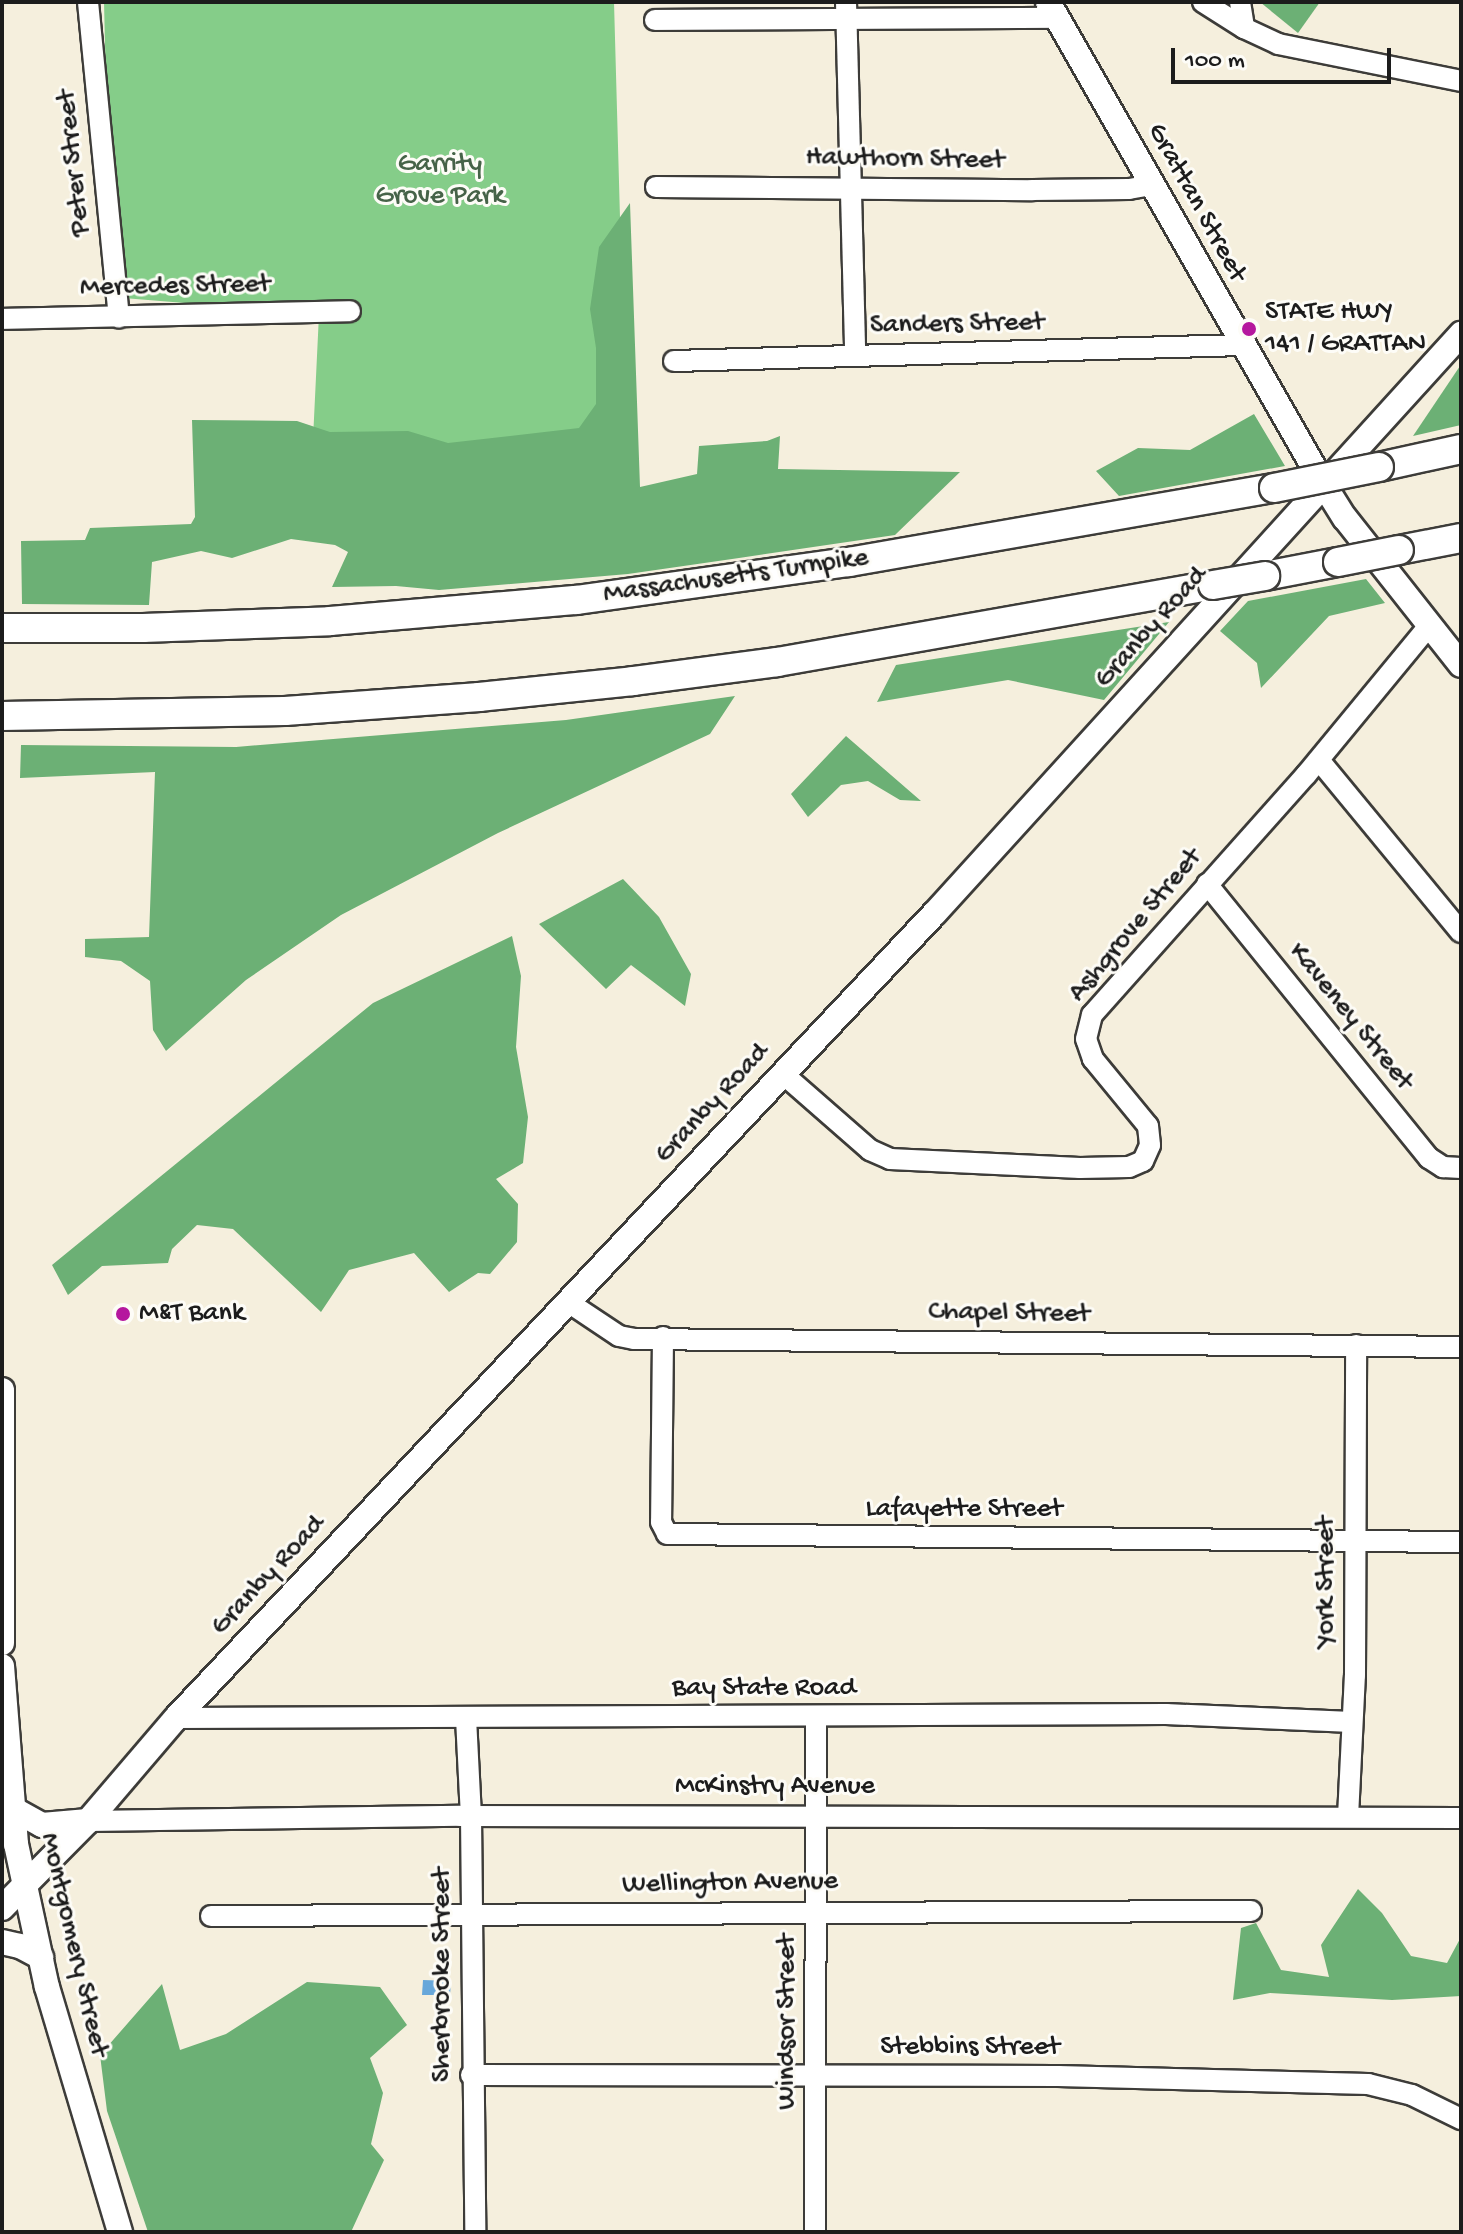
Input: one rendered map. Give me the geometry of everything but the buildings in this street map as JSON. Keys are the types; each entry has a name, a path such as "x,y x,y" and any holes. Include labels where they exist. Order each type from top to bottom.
{"highway":[{"name":"Massachusetts Turnpike","path":"14,628 330,621 577,600 849,562 1274,488 1461,449"},
{"path":"15,716 300,710 633,681 777,662 1265,576 1461,538"}],"main road":[{"name":"Grattan Street","path":"1053,10 1324,485 1345,518 1461,665"},
{"name":"Granby Road","path":"2,1908 88,1821 176,1718 934,914 1461,334"},
{"path":"2,1390 2,1643"},
{"name":"Montgomery Street","path":"2,1666 13,1809 25,1884 41,1957 120,2232"},
{"path":"13,1809 42,1825 88,1821"},
{"path":"2,1942 20,1946 41,1957"}],"street":[{"name":"Peter Street","path":"88,2 119,317"},
{"path":"1203,2 1244,28 1288,47 1461,81"},
{"path":"1240,2 1244,28"},
{"path":"655,20 846,11 1053,10"},
{"path":"846,11 855,355"},
{"name":"Hawthorn Street","path":"656,187 1046,190 1129,189 1152,185"},
{"name":"Mercedes Street","path":"2,319 350,311"},
{"name":"Sanders Street","path":"674,361 1242,345"},
{"name":"Ashgrove Street","path":"782,1073 870,1150 890,1159 1080,1168 1137,1165 1149,1151 1148,1126 1093,1059 1086,1039 1087,1027 1102,1001 1319,760 1429,626"},
{"path":"1319,760 1461,932"},
{"name":"Kaveney Street","path":"1207,884 1429,1158 1443,1167 1461,1168"},
{"name":"Chapel Street","path":"568,1302 619,1336 1461,1347"},
{"name":"Lafayette Street","path":"663,1337 661,1522 667,1534 1461,1542"},
{"name":"York Street","path":"1348,1817 1356,1345"},
{"name":"Bay State Road","path":"176,1718 1166,1714 1352,1722"},
{"name":"Windsor Street","path":"815,2232 818,2075 816,1717"},
{"name":"Sherbrooke Street","path":"466,1718 471,1816 471,2075 475,2232"},
{"name":"McKinstry Avenue","path":"88,1821 816,1815 1461,1818"},
{"name":"Wellington Avenue","path":"211,1916 1251,1911"},
{"name":"Stebbins Street","path":"471,2075 818,2075 1368,2084 1412,2095 1461,2119"}],"green space":[{"name":"Garrity Grove Park","path":"104,2 614,2 627,469 312,460 319,314 111,297"},
{"path":"1260,2 1320,2 1298,33"},
{"path":"630,203 640,487 697,474 699,446 767,441 780,436 778,469 960,472 895,535 628,574 439,590 396,586 332,587 348,552 335,545 291,539 232,558 201,551 152,562 149,605 22,604 21,541 85,540 90,528 191,524 195,517 192,420 297,421 330,432 408,431 448,443 579,428 596,404 596,348 590,309 599,247"},
{"path":"1460,366 1461,425 1413,436"},
{"path":"1254,414 1285,466 1119,496 1096,471 1138,448 1190,450"},
{"path":"1366,579 1385,603 1329,616 1261,688 1257,663 1220,631 1248,601"},
{"path":"1169,622 1104,700 1008,680 877,702 896,665"},
{"path":"735,696 710,734 498,833 341,915 246,980 166,1051 153,1030 150,981 121,961 85,957 85,939 149,937 155,772 20,778 21,745 236,747 566,720"},
{"path":"846,736 921,801 900,800 868,781 841,785 808,817 791,794"},
{"path":"623,879 659,917 691,974 685,1006 631,965 606,989 539,924"},
{"path":"512,936 521,976 516,1047 528,1117 523,1163 496,1179 518,1204 517,1242 490,1274 478,1273 449,1292 414,1253 349,1270 321,1312 233,1229 197,1225 172,1249 168,1263 102,1266 68,1295 52,1265 373,1003"},
{"path":"1358,1889 1382,1913 1411,1956 1447,1963 1461,1937 1461,1996 1392,2000 1270,1993 1233,2000 1241,1928 1256,1923 1281,1970 1329,1977 1321,1945"},
{"path":"307,1982 380,1987 407,2025 370,2058 383,2093 371,2144 384,2160 351,2232 148,2232 107,2111 100,2055 162,1984 180,2050 226,2034"}],"water":[{"path":"423,1980 451,1981 450,1995 422,1995"}],"place":[{"name":"STATE HWY 141 / GRATTAN","path":"1249,329"},
{"name":"M&T Bank","path":"123,1314"}]}
